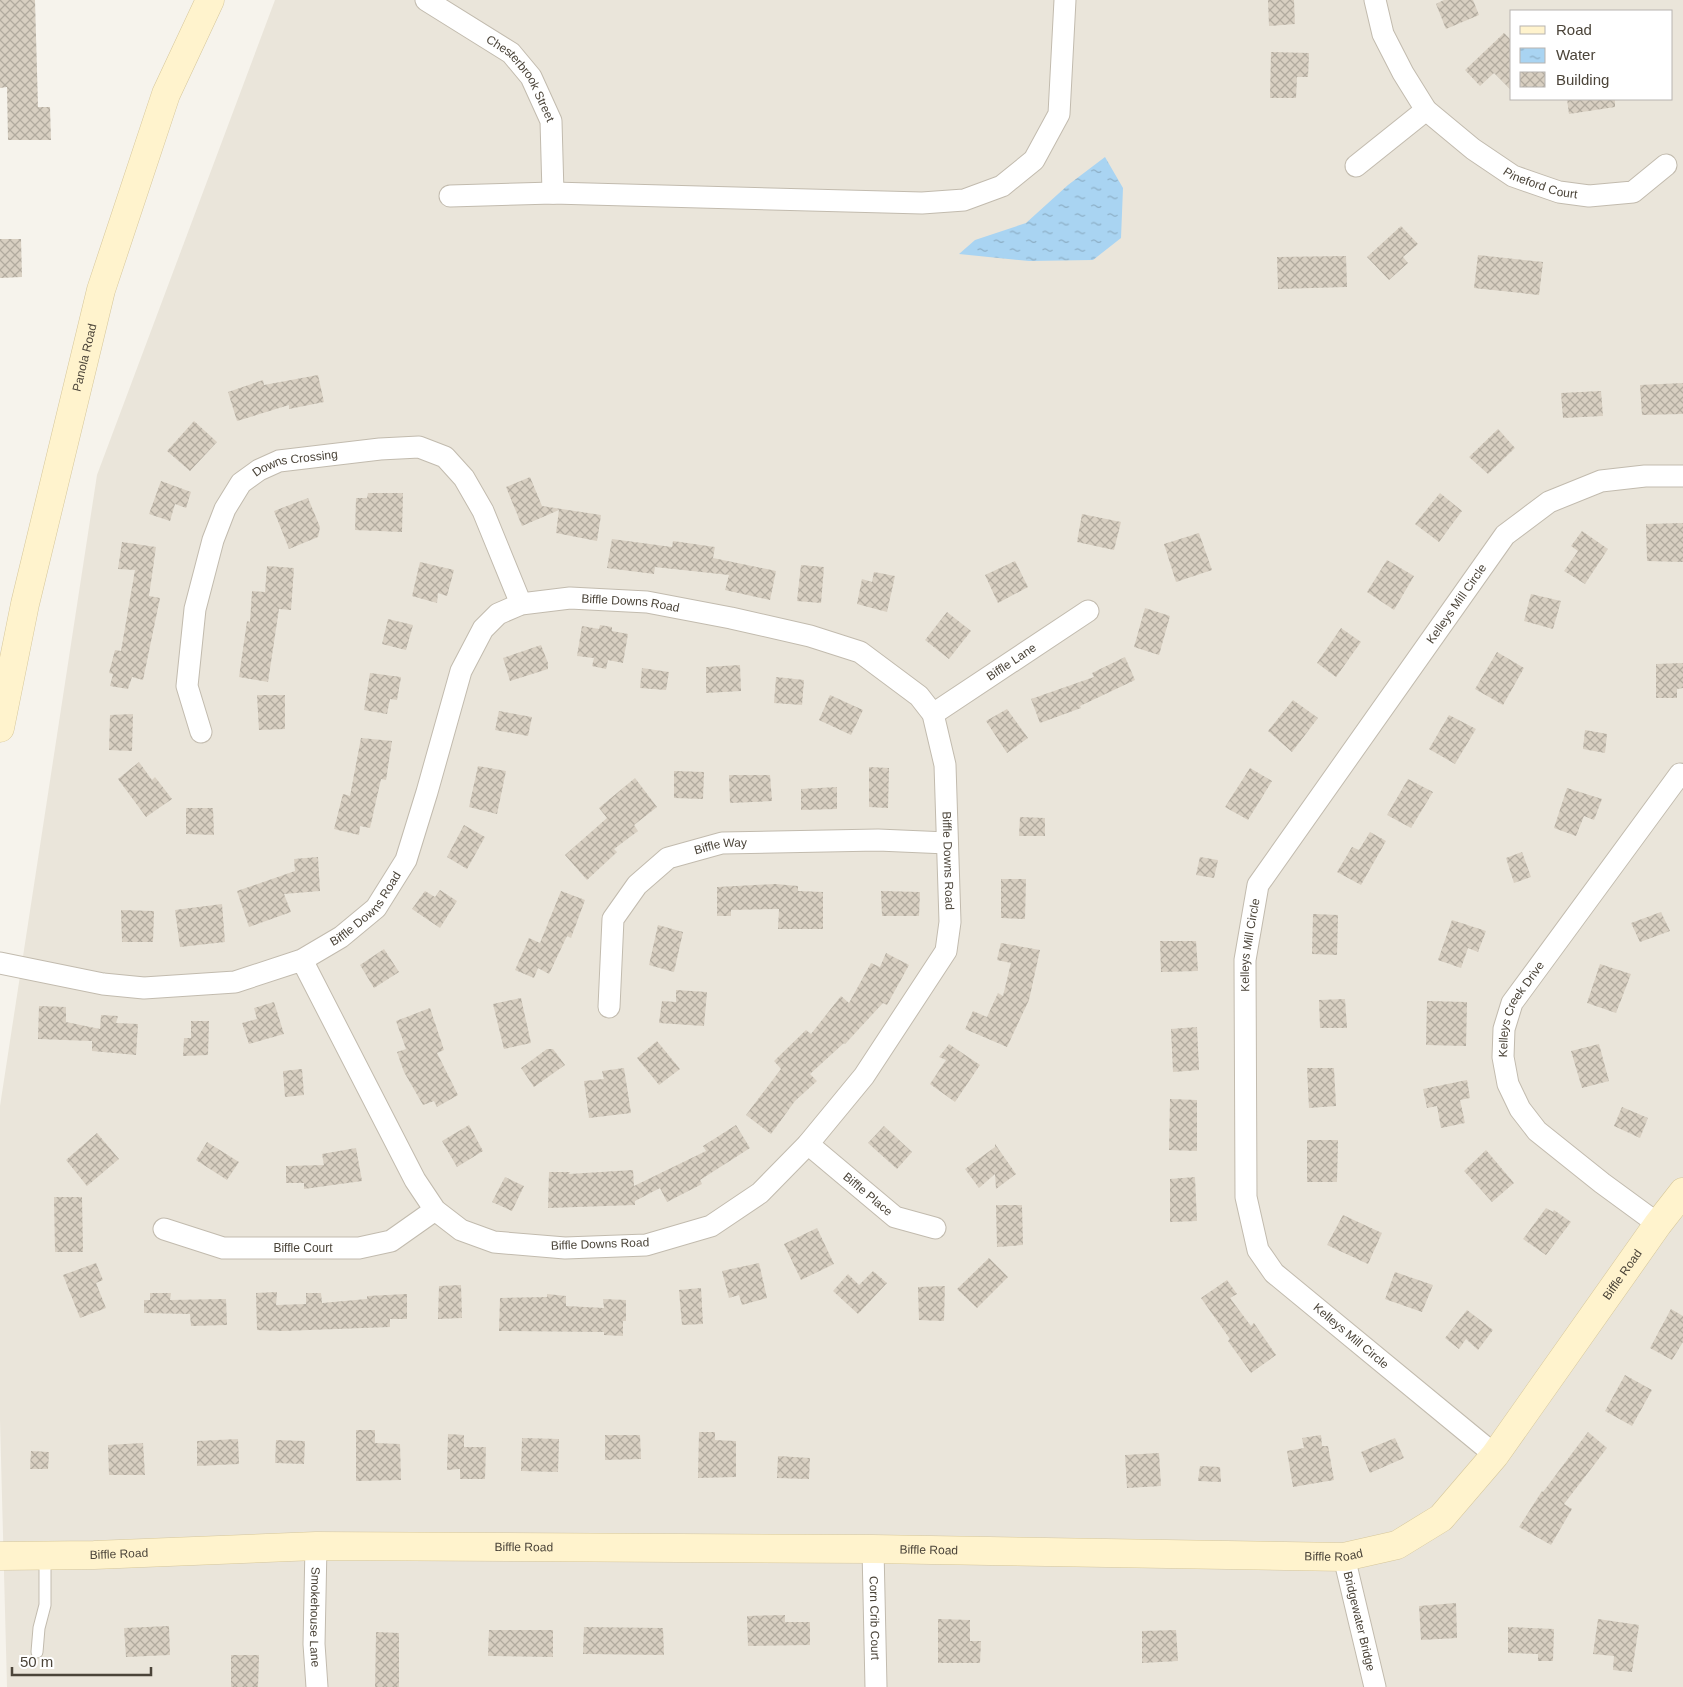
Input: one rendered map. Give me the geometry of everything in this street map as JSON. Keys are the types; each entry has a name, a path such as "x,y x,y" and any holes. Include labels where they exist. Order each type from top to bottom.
{"street":[{"name":"Panola Road","path":"0,728 25,604 101,290 166,94 210,0"},
{"name":"Chesterbrook Street","path":"426,0 511,53 531,77 551,121 553,193"},
{"path":"450,196 553,193 922,202 964,200 1002,186 1034,160 1059,114 1065,0"},
{"name":"Pineford Court","path":"1375,0 1383,34 1403,74 1426,110 1473,149 1513,176 1559,192 1589,196 1633,192 1666,165"},
{"path":"1356,166 1426,110"},
{"name":"Downs Crossing","path":"201,732 187,686 195,609 213,540 225,509 241,484 259,470 279,462 380,449 419,447 445,457 464,478 483,511 522,604"},
{"name":"Kelleys Mill Circle","path":"1495,1455 1274,1272 1258,1250 1246,1197 1245,960 1258,885 1505,535 1549,502 1600,481 1645,476 1683,476"},
{"name":"Biffle Downs Road","path":"0,963 103,984 144,988 235,982 302,960 341,937 376,908 406,860 461,671 483,630 498,614 522,604 570,598 647,602 810,636 860,652 919,696 934,714 946,765 950,922 946,951 864,1076 808,1144 760,1193 711,1226 646,1245 565,1248 494,1242 460,1230 435,1210 415,1180 302,960"},
{"name":"Biffle Lane","path":"934,714 1088,611"},
{"name":"Kelleys Creek Drive","path":"1658,1224 1602,1184 1537,1131 1520,1109 1508,1084 1503,1057 1504,1029 1512,1003 1680,774"},
{"name":"Biffle Way","path":"609,1007 613,919 637,885 668,858 722,843 878,840 947,843"},
{"name":"Biffle Place","path":"808,1144 895,1217 935,1228"},
{"name":"Biffle Road","path":"0,1556 316,1546 873,1548 1344,1557 1397,1545 1441,1518 1495,1455 1658,1224 1683,1192"},
{"name":"Biffle Court","path":"164,1229 223,1248 358,1248 391,1241 435,1210"},
{"name":"Smokehouse Lane","path":"316,1546 314,1644 317,1687"},
{"name":"Corn Crib Court","path":"873,1548 876,1687"},
{"name":"Bridgewater Bridge","path":"1344,1557 1375,1687"}],"lane":[{"path":"38,1652 39,1628 45,1605 45,1556"}],"shaded area":[{"path":"275,0 1683,0 1683,1687 7,1687 0,1420 0,1106 97,475"}],"water":[{"path":"1105,157 1123,188 1121,238 1093,260 1029,261 959,254 975,240 1026,223 1068,185"}],"building":[{"path":"0,0 35,0 38,107 50,107 51,140 8,140 7,87 0,88"},
{"path":"1268,0 1294,0 1295,24 1269,26"},
{"path":"1444,0 1473,0 1479,15 1446,29 1436,4"},
{"path":"1504,33 1510,39 1510,89 1494,73 1480,86 1465,70"},
{"path":"1271,52 1309,53 1308,77 1297,77 1296,98 1270,98"},
{"path":"1567,100 1615,100 1615,107 1569,114"},
{"path":"1401,226 1418,244 1403,257 1408,263 1389,280 1367,257"},
{"path":"0,239 21,239 22,277 0,278"},
{"path":"1478,255 1543,262 1539,295 1474,288"},
{"path":"1346,256 1347,287 1278,289 1277,257"},
{"path":"318,375 324,402 289,409 289,405 237,421 228,392 263,380 264,385"},
{"path":"1683,383 1683,414 1642,415 1640,385"},
{"path":"1601,391 1603,416 1563,418 1561,393"},
{"path":"194,421 217,442 190,471 167,451"},
{"path":"1498,429 1515,448 1488,474 1469,457"},
{"path":"530,477 542,506 601,515 597,541 556,533 559,510 522,526 506,487"},
{"path":"161,481 191,492 186,508 175,504 170,521 149,514"},
{"path":"368,493 403,493 402,532 355,530 356,498 367,498"},
{"path":"1440,493 1462,511 1439,542 1415,524"},
{"path":"308,498 320,527 318,537 289,549 274,511"},
{"path":"1082,514 1121,522 1114,550 1077,542"},
{"path":"1683,523 1683,562 1647,561 1646,524"},
{"path":"1582,531 1608,549 1585,584 1564,571 1578,551 1571,546"},
{"path":"1199,533 1212,570 1176,582 1164,544"},
{"path":"612,539 672,547 673,541 715,547 713,558 776,571 770,600 725,590 729,575 655,567 654,574 607,568"},
{"path":"122,542 156,547 149,596 160,598 143,680 132,677 128,689 110,686 113,674 109,673 115,650 121,651 135,570 118,569"},
{"path":"1387,560 1414,576 1394,610 1367,592"},
{"path":"1015,561 1028,587 998,603 985,575"},
{"path":"420,562 454,570 447,596 438,593 437,603 412,596"},
{"path":"801,565 824,567 821,603 797,601"},
{"path":"267,566 294,568 291,610 279,609 268,682 239,677 247,621 250,622 252,591 265,592"},
{"path":"874,572 895,576 887,612 857,604 862,579 872,582"},
{"path":"1531,594 1561,601 1553,629 1524,621"},
{"path":"1145,608 1170,616 1159,655 1134,647"},
{"path":"947,612 971,631 949,659 925,640"},
{"path":"388,619 413,625 406,650 382,644"},
{"path":"600,625 612,627 612,631 628,634 623,663 608,660 606,669 592,666 594,658 577,656 582,626 599,629"},
{"path":"1341,628 1361,642 1336,677 1317,663"},
{"path":"541,645 548,663 548,669 510,681 503,658"},
{"path":"1497,652 1524,668 1503,705 1475,689"},
{"path":"1125,657 1135,680 1080,706 1081,708 1040,723 1031,699 1094,677 1092,673"},
{"path":"1683,663 1683,688 1677,689 1677,698 1656,698 1656,664"},
{"path":"740,665 741,691 706,693 706,667"},
{"path":"642,668 669,672 666,690 640,688"},
{"path":"370,673 401,677 397,700 390,699 387,714 364,710"},
{"path":"776,677 804,680 802,705 774,703"},
{"path":"257,695 285,695 285,729 259,730"},
{"path":"830,695 863,710 851,735 819,720"},
{"path":"1293,700 1318,718 1292,752 1268,731"},
{"path":"1007,709 1028,738 1007,753 986,721"},
{"path":"499,711 532,717 528,736 495,730"},
{"path":"133,714 132,751 109,750 110,715"},
{"path":"1449,715 1476,729 1455,764 1429,749"},
{"path":"1585,730 1607,734 1605,753 1583,749"},
{"path":"361,738 392,741 386,780 381,779 370,828 360,826 359,835 334,829 343,794 350,796"},
{"path":"139,762 152,780 155,777 172,799 146,817 118,779"},
{"path":"478,766 506,771 497,814 469,807"},
{"path":"869,767 889,768 888,808 869,807"},
{"path":"1250,768 1272,781 1248,820 1225,807"},
{"path":"674,771 704,772 703,799 674,798"},
{"path":"729,775 770,775 772,801 730,803"},
{"path":"635,778 657,807 634,825 638,831 614,849 617,852 587,880 565,855 607,818 599,808"},
{"path":"1408,779 1433,792 1411,828 1387,815"},
{"path":"837,787 837,809 801,810 801,789"},
{"path":"1567,788 1602,799 1594,820 1584,816 1576,836 1554,828"},
{"path":"186,808 213,808 214,835 186,834"},
{"path":"1020,817 1045,818 1045,836 1019,836"},
{"path":"464,825 485,837 467,869 447,857"},
{"path":"1370,832 1386,841 1361,885 1337,872 1352,847 1359,850"},
{"path":"1522,852 1531,877 1514,883 1506,858"},
{"path":"318,857 320,891 284,894 291,912 249,927 237,891 295,871 294,859"},
{"path":"1200,857 1218,860 1214,878 1196,875"},
{"path":"1001,879 1026,879 1025,919 1001,918"},
{"path":"775,884 798,886 798,891 823,892 823,929 778,929 779,909 731,910 731,916 717,916 717,887"},
{"path":"440,890 457,901 440,928 412,909 425,891 435,897"},
{"path":"561,891 585,900 571,938 567,936 549,974 538,968 534,978 515,970 529,938 540,943"},
{"path":"881,891 920,892 919,916 882,916"},
{"path":"222,904 225,942 180,947 175,910"},
{"path":"121,910 154,911 153,942 122,942"},
{"path":"1661,912 1670,931 1640,942 1631,923"},
{"path":"1313,914 1338,915 1337,955 1312,954"},
{"path":"1452,920 1486,931 1478,952 1468,948 1461,968 1438,960"},
{"path":"658,925 683,932 674,972 649,965"},
{"path":"1160,941 1196,941 1198,971 1161,972"},
{"path":"1001,943 1040,950 1029,1000 1007,1047 965,1029 973,1011 987,1017 998,993 1003,996 1011,963 997,960"},
{"path":"384,949 399,972 374,988 360,965"},
{"path":"886,953 909,965 887,1005 883,1003 845,1044 810,1074 817,1081 795,1101 771,1134 746,1115 781,1069 774,1061 806,1030 811,1034 841,996 849,1003 871,963 880,967"},
{"path":"1600,964 1631,974 1616,1013 1587,1003"},
{"path":"676,990 707,992 704,1026 659,1023 662,1001 676,1002"},
{"path":"521,998 531,1043 504,1049 493,1004"},
{"path":"1345,999 1347,1028 1320,1028 1319,1000"},
{"path":"1427,1001 1467,1002 1466,1046 1426,1045"},
{"path":"274,1002 284,1034 249,1044 242,1023 257,1019 254,1008"},
{"path":"39,1006 66,1007 66,1022 100,1029 101,1015 118,1016 116,1023 138,1024 136,1055 92,1051 92,1041 38,1039"},
{"path":"430,1008 444,1050 437,1053 458,1095 437,1107 434,1101 423,1105 404,1072 397,1052 406,1049 396,1021"},
{"path":"191,1021 209,1021 208,1055 183,1056 184,1038 191,1038"},
{"path":"1197,1027 1199,1070 1173,1072 1171,1029"},
{"path":"657,1041 680,1069 659,1085 637,1058"},
{"path":"949,1044 980,1065 955,1102 930,1084 946,1060 939,1057"},
{"path":"1599,1044 1609,1081 1582,1088 1571,1051"},
{"path":"547,1049 553,1049 565,1065 534,1087 521,1068"},
{"path":"624,1068 631,1113 589,1118 584,1081 604,1079 602,1071"},
{"path":"1307,1068 1334,1068 1336,1106 1309,1108"},
{"path":"302,1069 304,1095 285,1097 283,1071"},
{"path":"1467,1080 1470,1098 1460,1100 1465,1123 1441,1128 1437,1106 1427,1108 1423,1089"},
{"path":"1170,1099 1197,1100 1197,1151 1169,1150"},
{"path":"1622,1107 1648,1118 1640,1138 1614,1126"},
{"path":"469,1125 483,1151 457,1167 442,1141"},
{"path":"736,1125 750,1148 700,1180 702,1184 667,1202 660,1188 635,1201 635,1205 548,1208 549,1172 570,1172 569,1174 633,1170 634,1186 706,1151 703,1146"},
{"path":"884,1126 912,1152 897,1169 868,1143"},
{"path":"97,1133 119,1159 87,1186 66,1160"},
{"path":"1307,1140 1338,1140 1337,1182 1307,1182"},
{"path":"207,1142 239,1162 227,1180 196,1160"},
{"path":"995,1144 1016,1174 996,1189 995,1174 979,1188 965,1169 995,1147"},
{"path":"356,1148 362,1181 304,1189 304,1183 286,1183 286,1166 324,1165 322,1154"},
{"path":"1486,1150 1514,1183 1492,1202 1464,1171"},
{"path":"505,1177 524,1186 512,1211 492,1202"},
{"path":"1195,1177 1197,1221 1170,1222 1170,1179"},
{"path":"54,1197 82,1197 83,1252 55,1252"},
{"path":"996,1205 1022,1205 1023,1245 997,1247"},
{"path":"1546,1208 1553,1212 1554,1210 1571,1222 1546,1255 1523,1239"},
{"path":"1343,1215 1382,1233 1368,1264 1327,1245"},
{"path":"817,1228 834,1264 801,1280 784,1244"},
{"path":"989,1258 1008,1277 977,1308 957,1289"},
{"path":"96,1263 103,1280 96,1283 106,1308 80,1318 63,1275"},
{"path":"759,1263 767,1298 742,1305 739,1295 729,1298 722,1271"},
{"path":"873,1271 887,1283 858,1314 833,1291 848,1274 859,1285"},
{"path":"1395,1272 1433,1285 1422,1312 1385,1299"},
{"path":"1227,1280 1237,1294 1230,1298 1251,1326 1254,1323 1276,1355 1251,1373 1201,1298"},
{"path":"461,1285 462,1318 438,1319 439,1286"},
{"path":"945,1286 944,1321 919,1320 918,1287"},
{"path":"701,1288 703,1324 682,1325 679,1290"},
{"path":"277,1292 276,1305 306,1304 306,1293 321,1293 322,1303 367,1299 367,1296 407,1294 407,1319 390,1319 390,1327 283,1331 257,1330 256,1293"},
{"path":"150,1293 171,1293 170,1300 226,1299 227,1325 191,1326 190,1314 144,1313 144,1300 150,1300"},
{"path":"547,1294 566,1296 566,1306 604,1308 603,1299 626,1300 626,1321 623,1321 623,1336 604,1335 604,1332 499,1331 500,1298 547,1297"},
{"path":"1671,1309 1683,1316 1683,1342 1672,1360 1650,1348"},
{"path":"1467,1310 1493,1330 1478,1350 1466,1339 1459,1349 1445,1338"},
{"path":"1625,1375 1652,1390 1632,1426 1605,1411"},
{"path":"356,1430 375,1430 375,1443 400,1444 401,1480 356,1481"},
{"path":"699,1432 715,1432 715,1440 736,1441 736,1477 698,1478"},
{"path":"1588,1432 1607,1448 1564,1504 1572,1509 1551,1545 1519,1527 1542,1491"},
{"path":"448,1434 464,1435 464,1447 486,1447 485,1479 460,1479 460,1469 447,1470"},
{"path":"605,1435 640,1435 641,1459 605,1460"},
{"path":"1321,1435 1322,1446 1328,1446 1334,1480 1293,1487 1287,1451 1304,1448 1302,1438"},
{"path":"522,1438 559,1439 558,1472 521,1471"},
{"path":"1395,1438 1404,1458 1370,1473 1361,1452"},
{"path":"238,1439 239,1464 197,1466 197,1441"},
{"path":"276,1440 305,1441 304,1464 275,1463"},
{"path":"143,1443 145,1475 109,1475 108,1445"},
{"path":"31,1451 49,1452 48,1469 30,1469"},
{"path":"1159,1453 1161,1486 1127,1488 1125,1455"},
{"path":"778,1456 810,1458 809,1479 777,1478"},
{"path":"1200,1466 1220,1467 1221,1482 1198,1481"},
{"path":"1456,1603 1457,1638 1421,1640 1419,1606"},
{"path":"785,1615 785,1622 810,1622 810,1645 748,1646 747,1616"},
{"path":"938,1619 970,1620 970,1641 981,1641 980,1663 938,1663"},
{"path":"1598,1619 1639,1625 1632,1672 1613,1670 1614,1656 1593,1654"},
{"path":"169,1626 170,1655 126,1657 124,1628"},
{"path":"584,1627 663,1628 664,1655 583,1654"},
{"path":"1508,1627 1554,1629 1553,1661 1538,1661 1538,1654 1508,1653"},
{"path":"489,1630 553,1630 553,1657 488,1656"},
{"path":"1176,1630 1178,1661 1142,1663 1142,1631"},
{"path":"376,1632 399,1633 399,1687 375,1687"},
{"path":"231,1655 259,1655 258,1687 231,1687"}]}
